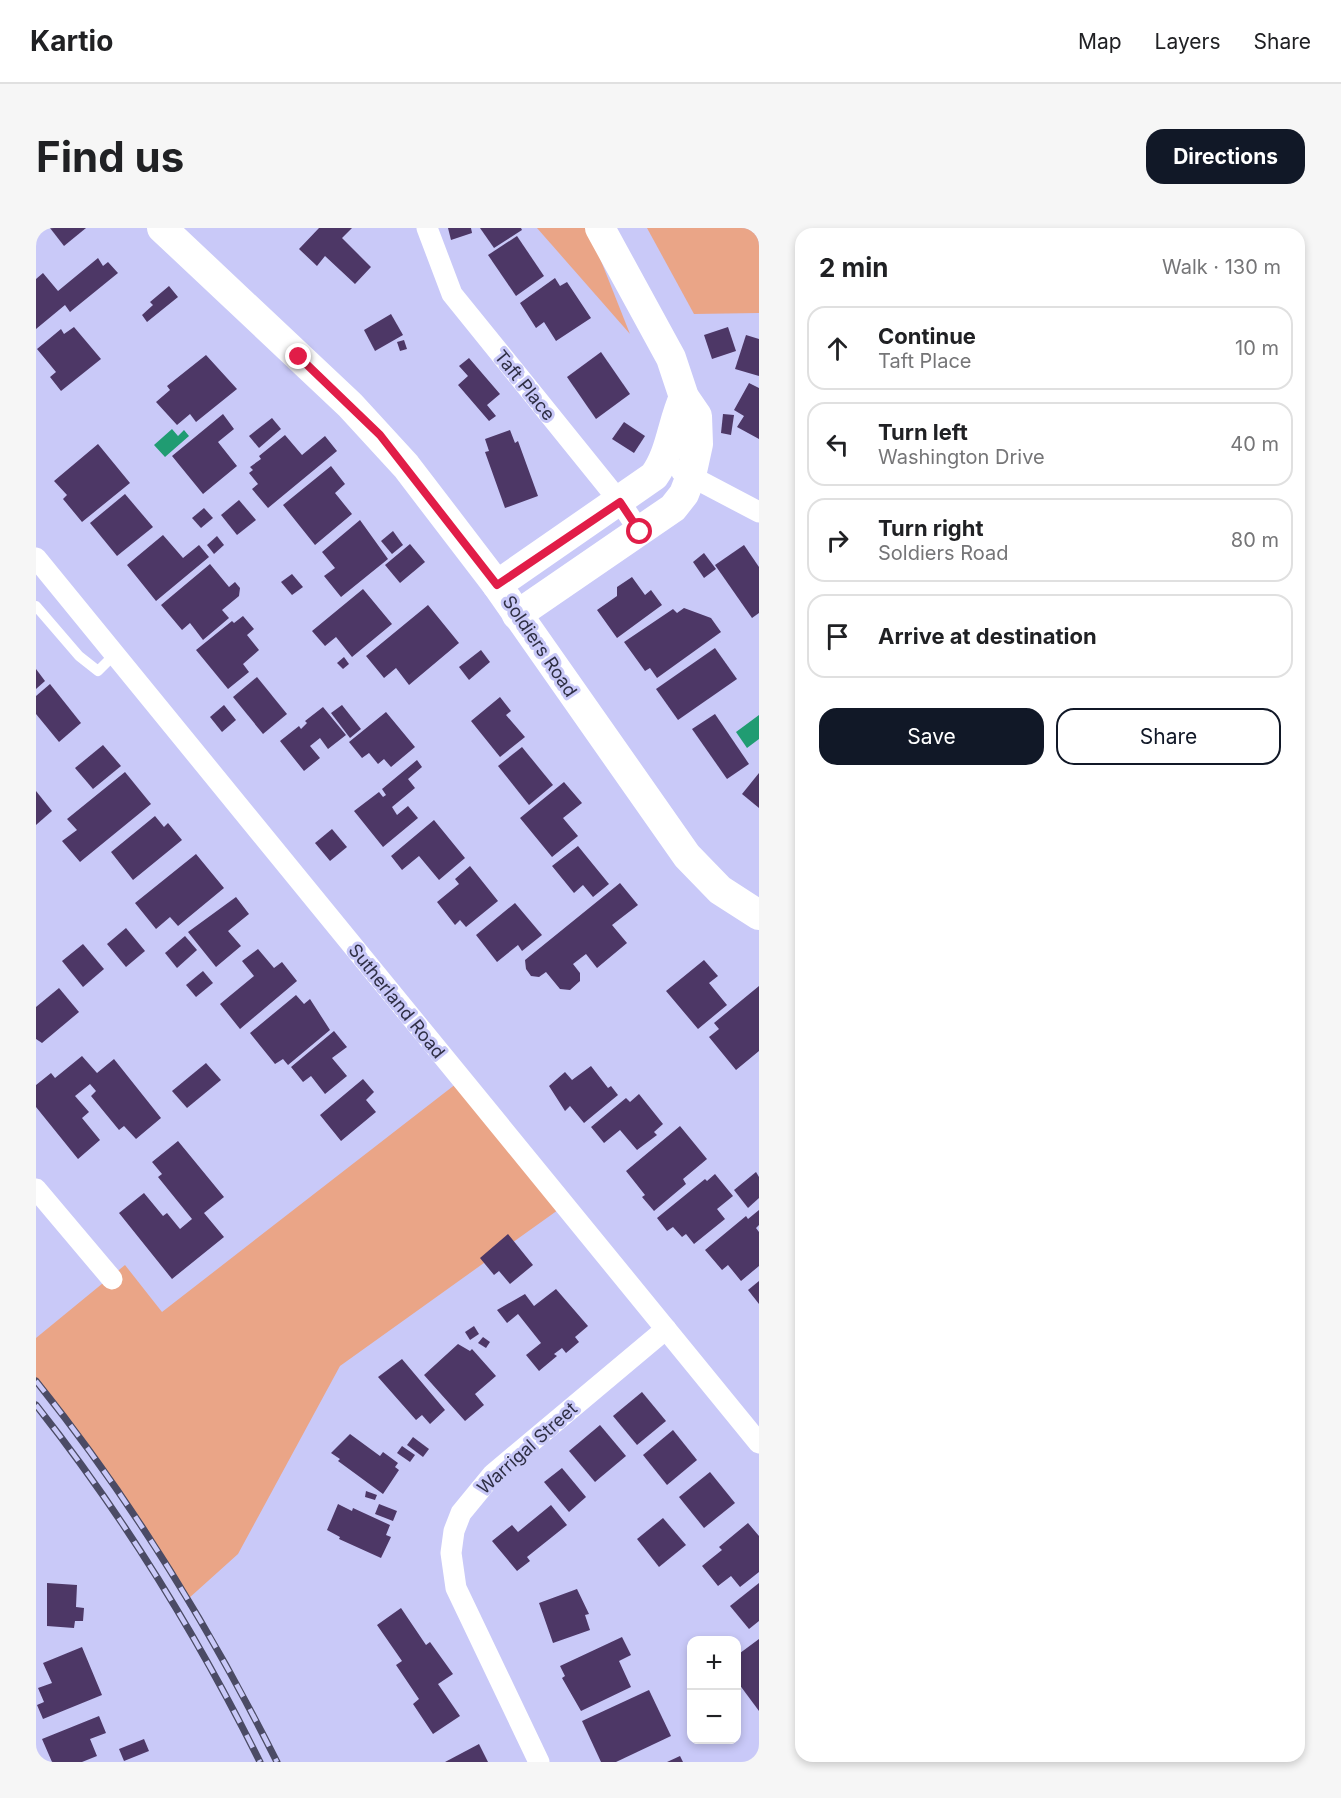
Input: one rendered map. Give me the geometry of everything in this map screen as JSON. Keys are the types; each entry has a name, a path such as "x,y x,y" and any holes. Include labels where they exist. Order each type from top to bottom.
{"street":[{"name":"Soldiers Road","path":"162,228 380,435 497,585 687,856 720,890 759,915"},
{"name":"Taft Place","path":"427,228 452,294 620,502 640,532"},
{"path":"518,615 673,508 684,494 691,476 698,444 697,416 684,397 671,358 600,228"},
{"path":"497,585 620,502 654,476 664,464 675,417 684,397"},
{"path":"664,464 759,512"},
{"name":"Sutherland Road","path":"36,558 759,1443"},
{"path":"36,1188 112,1279"},
{"name":"Warrigal Street","path":"539,1762 456,1588 451,1553 454,1532 461,1513 493,1474 666,1329"}],"lane":[{"path":"36,606 79,656 98,671 114,655"}],"shaded area":[{"path":"537,228 588,228 630,334"},
{"path":"647,228 759,228 759,313 694,314"},
{"path":"172,429 178,436 184,430 189,436 165,457 154,445"},
{"path":"759,715 759,739 747,748 736,732"},
{"path":"461,1080 565,1205 340,1366 238,1554 188,1599 159,1551 68,1421 36,1381 36,1338 125,1265 162,1312"}],"building":[{"path":"50,228 86,228 64,246"},
{"path":"319,228 352,228 342,238 371,267 355,284 325,256 317,266 299,249"},
{"path":"448,228 471,228 472,233 451,240"},
{"path":"480,228 521,228 522,230 494,248"},
{"path":"517,236 544,276 516,296 488,255"},
{"path":"98,258 103,266 108,262 118,273 70,312 65,305 36,329 36,279 43,273 58,291"},
{"path":"555,278 560,286 567,282 591,318 556,341 544,322 536,328 520,303"},
{"path":"169,286 178,297 147,322 142,315 153,305 150,302"},
{"path":"391,314 403,335 375,351 364,330"},
{"path":"74,327 101,359 61,391 50,377 56,372 37,349 61,329 64,334"},
{"path":"728,327 736,351 712,359 704,335"},
{"path":"746,335 759,339 759,376 735,369"},
{"path":"404,340 407,349 400,351 397,342"},
{"path":"601,352 630,394 596,419 567,377"},
{"path":"206,355 237,389 196,422 190,414 177,425 156,402 170,390 167,386"},
{"path":"469,358 500,394 487,405 496,416 489,421 458,385 468,376 459,366"},
{"path":"749,383 759,388 759,439 737,427 744,416 734,410"},
{"path":"223,414 234,429 218,442 237,466 203,494 172,456"},
{"path":"723,414 734,415 731,435 721,433"},
{"path":"272,418 281,429 259,448 249,436"},
{"path":"624,422 645,436 634,453 612,439"},
{"path":"510,430 515,443 518,441 538,496 505,508 485,452 489,451 485,439"},
{"path":"285,435 302,455 325,436 337,451 268,508 252,489 258,484 249,473 253,470 250,467 261,459 259,456"},
{"path":"98,444 130,483 82,522 63,499 67,495 54,481"},
{"path":"331,466 345,484 335,493 352,514 315,545 283,505"},
{"path":"125,494 153,527 117,556 90,523"},
{"path":"239,500 256,520 237,535 221,515"},
{"path":"204,508 213,518 201,528 192,518"},
{"path":"360,520 388,559 341,597 324,576 335,568 322,552"},
{"path":"393,531 403,545 392,554 381,541"},
{"path":"163,535 183,558 199,545 209,557 156,601 127,565"},
{"path":"217,536 224,545 214,554 207,545"},
{"path":"410,544 425,562 400,583 385,565"},
{"path":"744,545 759,567 759,613 752,618 715,565"},
{"path":"704,553 716,569 704,578 693,562"},
{"path":"210,564 229,587 235,582 240,588 239,596 222,610 229,618 203,640 190,623 182,630 161,605"},
{"path":"292,574 303,587 292,595 281,582"},
{"path":"632,577 645,595 651,590 662,605 617,638 597,610 617,596 617,587"},
{"path":"363,589 392,624 352,657 336,637 325,646 312,631"},
{"path":"428,605 459,643 409,685 396,668 384,678 366,656"},
{"path":"684,608 711,618 721,632 657,678 650,668 645,671 624,642 673,609 677,613"},
{"path":"243,616 254,629 247,635 259,650 243,664 249,672 228,689 196,650 232,621 234,623"},
{"path":"715,648 737,679 678,720 656,689"},
{"path":"481,650 490,662 469,680 459,667"},
{"path":"344,657 349,664 343,669 337,663"},
{"path":"36,669 45,681 36,689"},
{"path":"257,677 287,714 263,734 233,697"},
{"path":"50,684 81,723 59,742 36,714 36,696"},
{"path":"500,697 511,711 506,715 525,737 500,757 471,721"},
{"path":"224,705 236,720 222,732 210,717"},
{"path":"342,705 361,729 350,738 331,713"},
{"path":"323,707 346,735 328,749 320,738 310,746 320,758 304,771 280,741 299,726 301,729 307,723 305,721"},
{"path":"386,712 415,747 391,767 384,759 378,764 369,753 362,758 349,742"},
{"path":"715,714 749,764 727,779 692,729"},
{"path":"103,745 121,766 93,789 75,768"},
{"path":"522,747 553,785 529,805 498,766"},
{"path":"417,760 422,767 408,779 415,788 392,807 397,815 408,806 418,818 383,847 354,811 379,792 383,797 386,795 382,789"},
{"path":"125,772 151,804 80,862 62,841 77,830 67,819"},
{"path":"759,773 759,808 742,794"},
{"path":"564,782 582,803 563,818 578,836 552,857 520,818"},
{"path":"36,791 52,811 36,825"},
{"path":"155,816 164,827 168,823 182,840 133,880 111,852"},
{"path":"434,820 465,858 439,880 419,856 402,870 391,856"},
{"path":"332,829 347,847 330,861 315,843"},
{"path":"578,846 609,884 593,897 583,885 574,893 552,866"},
{"path":"196,854 224,888 178,926 170,917 156,929 135,903"},
{"path":"470,866 498,901 466,927 460,920 455,925 437,902 459,884 455,879"},
{"path":"620,883 638,905 612,925 627,943 597,968 586,954 573,964 580,973 580,981 570,990 560,989 546,972 539,977 531,976 526,969 525,960"},
{"path":"236,897 249,914 228,931 241,946 216,967 188,932"},
{"path":"515,903 542,935 522,951 518,945 497,962 476,935"},
{"path":"126,928 145,951 126,967 107,944"},
{"path":"185,936 197,950 177,968 165,953"},
{"path":"83,944 104,969 83,987 62,961"},
{"path":"258,949 274,968 282,962 297,981 240,1029 220,1004 254,976 242,961"},
{"path":"704,960 718,976 709,983 727,1005 698,1029 666,991"},
{"path":"203,971 213,983 196,997 186,985"},
{"path":"759,986 759,1051 736,1070 709,1037 719,1029 714,1023"},
{"path":"59,988 79,1012 42,1043 36,1039 36,1007"},
{"path":"296,995 304,1004 310,999 330,1030 288,1065 283,1059 275,1064 250,1033"},
{"path":"334,1031 347,1047 332,1058 347,1076 325,1094 311,1076 303,1082 291,1067"},
{"path":"82,1056 97,1073 114,1059 161,1118 136,1139 124,1126 119,1130 91,1096 96,1091 90,1084 75,1096 89,1112 82,1118 100,1140 78,1159 36,1107 36,1085 51,1073 55,1078"},
{"path":"206,1063 221,1080 187,1108 172,1091"},
{"path":"591,1066 608,1088 611,1086 618,1095 584,1123 570,1106 565,1111 549,1086 565,1072 572,1080"},
{"path":"363,1079 374,1092 366,1100 376,1112 341,1141 320,1115"},
{"path":"639,1094 663,1124 654,1132 657,1135 637,1150 620,1130 604,1143 591,1127 626,1098 630,1102"},
{"path":"680,1126 707,1159 683,1179 686,1184 654,1211 642,1197 645,1195 626,1171"},
{"path":"178,1141 224,1197 204,1213 224,1237 172,1279 119,1213 144,1193 163,1216 167,1213 180,1229 192,1219 158,1177 162,1174 152,1162"},
{"path":"756,1172 759,1177 759,1198 748,1208 734,1190"},
{"path":"715,1174 733,1196 717,1209 725,1219 694,1244 686,1234 682,1237 673,1227 667,1231 657,1218 705,1179 707,1181"},
{"path":"759,1210 759,1225 756,1228 759,1232 759,1266 741,1281 728,1265 722,1270 705,1250 746,1216 748,1219"},
{"path":"508,1234 533,1265 510,1284 499,1271 494,1275 480,1258"},
{"path":"759,1281 759,1304 748,1290"},
{"path":"556,1289 588,1326 575,1337 579,1342 566,1353 562,1348 554,1354 557,1356 539,1371 526,1355 541,1343 518,1314 507,1323 497,1310 525,1294 534,1306"},
{"path":"474,1326 479,1334 470,1340 465,1332"},
{"path":"483,1337 490,1342 486,1348 478,1343"},
{"path":"458,1344 470,1351 472,1349 496,1376 475,1394 484,1405 465,1421 424,1375"},
{"path":"402,1359 445,1410 430,1424 422,1415 416,1420 378,1377"},
{"path":"642,1392 666,1421 637,1445 613,1416"},
{"path":"600,1425 626,1456 595,1482 569,1451"},
{"path":"673,1430 697,1460 667,1485 643,1455"},
{"path":"350,1434 380,1456 383,1452 398,1463 395,1467 399,1470 383,1494 338,1461 340,1459 331,1453"},
{"path":"413,1437 429,1449 423,1457 407,1445"},
{"path":"402,1446 415,1455 410,1462 397,1453"},
{"path":"562,1468 586,1497 569,1512 544,1482"},
{"path":"710,1472 735,1503 704,1528 679,1497"},
{"path":"366,1491 377,1495 375,1500 365,1497"},
{"path":"338,1504 352,1511 353,1508 390,1525 386,1535 391,1537 381,1558 339,1539 340,1537 327,1530"},
{"path":"379,1504 397,1511 393,1521 375,1514"},
{"path":"551,1505 567,1525 527,1557 530,1561 517,1571 492,1541 512,1525 518,1532"},
{"path":"663,1518 686,1545 659,1567 637,1539"},
{"path":"748,1523 759,1536 759,1572 740,1587 731,1576 718,1586 702,1566 722,1550 719,1547"},
{"path":"47,1583 77,1585 76,1607 84,1608 83,1621 75,1621 74,1628 47,1626"},
{"path":"759,1583 759,1621 749,1629 730,1606"},
{"path":"577,1589 589,1614 585,1615 590,1630 553,1643 539,1603"},
{"path":"401,1608 426,1645 430,1642 453,1674 438,1684 460,1716 433,1734 413,1704 419,1699 396,1665 402,1661 377,1625"},
{"path":"622,1637 631,1655 619,1661 631,1687 581,1711 562,1678 565,1676 560,1666"},
{"path":"759,1639 759,1711 741,1687 741,1652"},
{"path":"82,1647 102,1695 43,1719 37,1705 44,1702 38,1688 52,1683 43,1663"},
{"path":"649,1690 671,1736 616,1762 601,1762 582,1721"},
{"path":"99,1716 106,1733 90,1739 97,1756 82,1762 52,1762 42,1739"},
{"path":"144,1739 149,1751 124,1761 119,1749"},
{"path":"479,1744 488,1762 445,1762"},
{"path":"680,1756 683,1762 667,1762"}],"railway":[{"path":"36,1381 104,1471 167,1565 224,1662 277,1762"},
{"path":"36,1405 129,1533 185,1623 260,1762"}],"route":[{"path":"299,357 380,435 497,585 620,502 640,532"}]}
